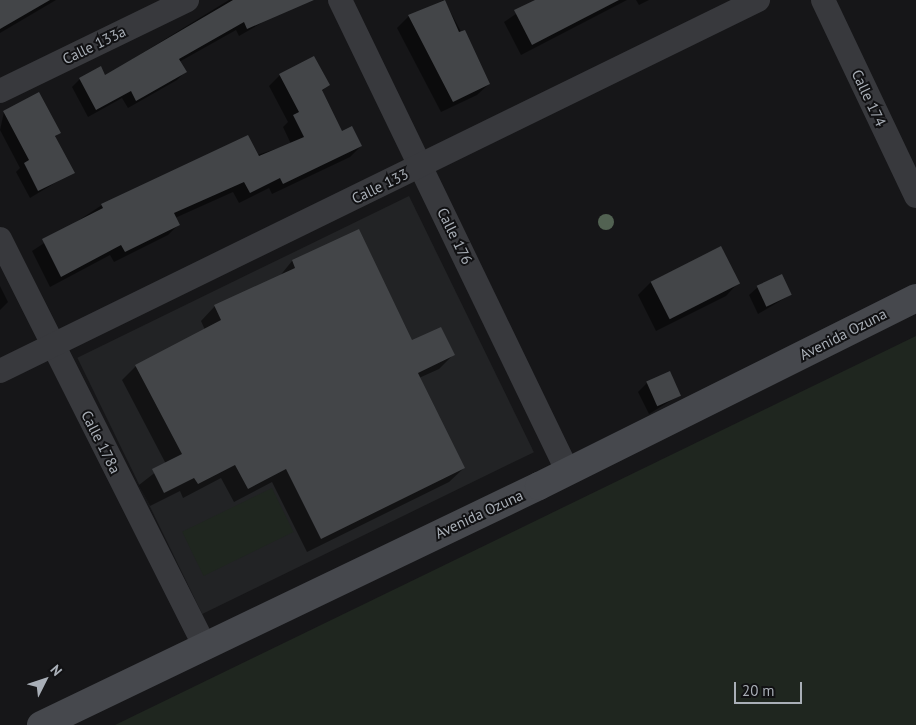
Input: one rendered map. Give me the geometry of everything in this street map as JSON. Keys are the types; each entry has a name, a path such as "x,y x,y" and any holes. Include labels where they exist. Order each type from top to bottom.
{"main road":[{"name":"Avenida Ozuna","path":"40,725 204,644 568,472 916,298"}],"street":[{"name":"Calle 133a","path":"0,91 187,0"},
{"name":"Calle 176","path":"340,0 568,472"},
{"name":"Calle 133","path":"0,371 758,0"},
{"name":"Calle 174","path":"822,0 916,196"},
{"name":"Calle 178a","path":"0,239 204,644"}],"shaded area":[{"path":"409,196 534,452 202,614 77,358"},
{"path":"916,336 916,725 115,725"},
{"path":"272,488 293,532 204,576 182,532"}],"building":[{"path":"0,0 50,0 0,29"},
{"path":"233,0 314,0 247,29 244,22 179,59 187,72 136,101 131,91 96,110 79,78 101,66 105,75"},
{"path":"445,0 459,32 465,30 490,84 453,102 408,15"},
{"path":"535,0 619,0 532,45 514,10"},
{"path":"314,56 330,85 322,90 342,131 352,126 362,146 283,184 280,178 250,193 244,182 174,213 180,225 125,252 121,245 61,277 42,239 103,208 101,204 248,135 259,156 304,137 293,115 299,112 279,74"},
{"path":"39,92 61,133 55,136 75,173 38,191 24,163 29,160 3,111"},
{"path":"359,229 412,340 441,327 455,355 418,373 465,468 321,539 286,469 248,489 235,465 198,484 194,478 164,493 152,469 182,454 135,365 221,320 214,305 295,268 292,260"},
{"path":"721,246 740,283 670,319 651,282"},
{"path":"782,274 792,295 766,307 757,286"},
{"path":"670,371 681,396 657,406 646,382"}]}
